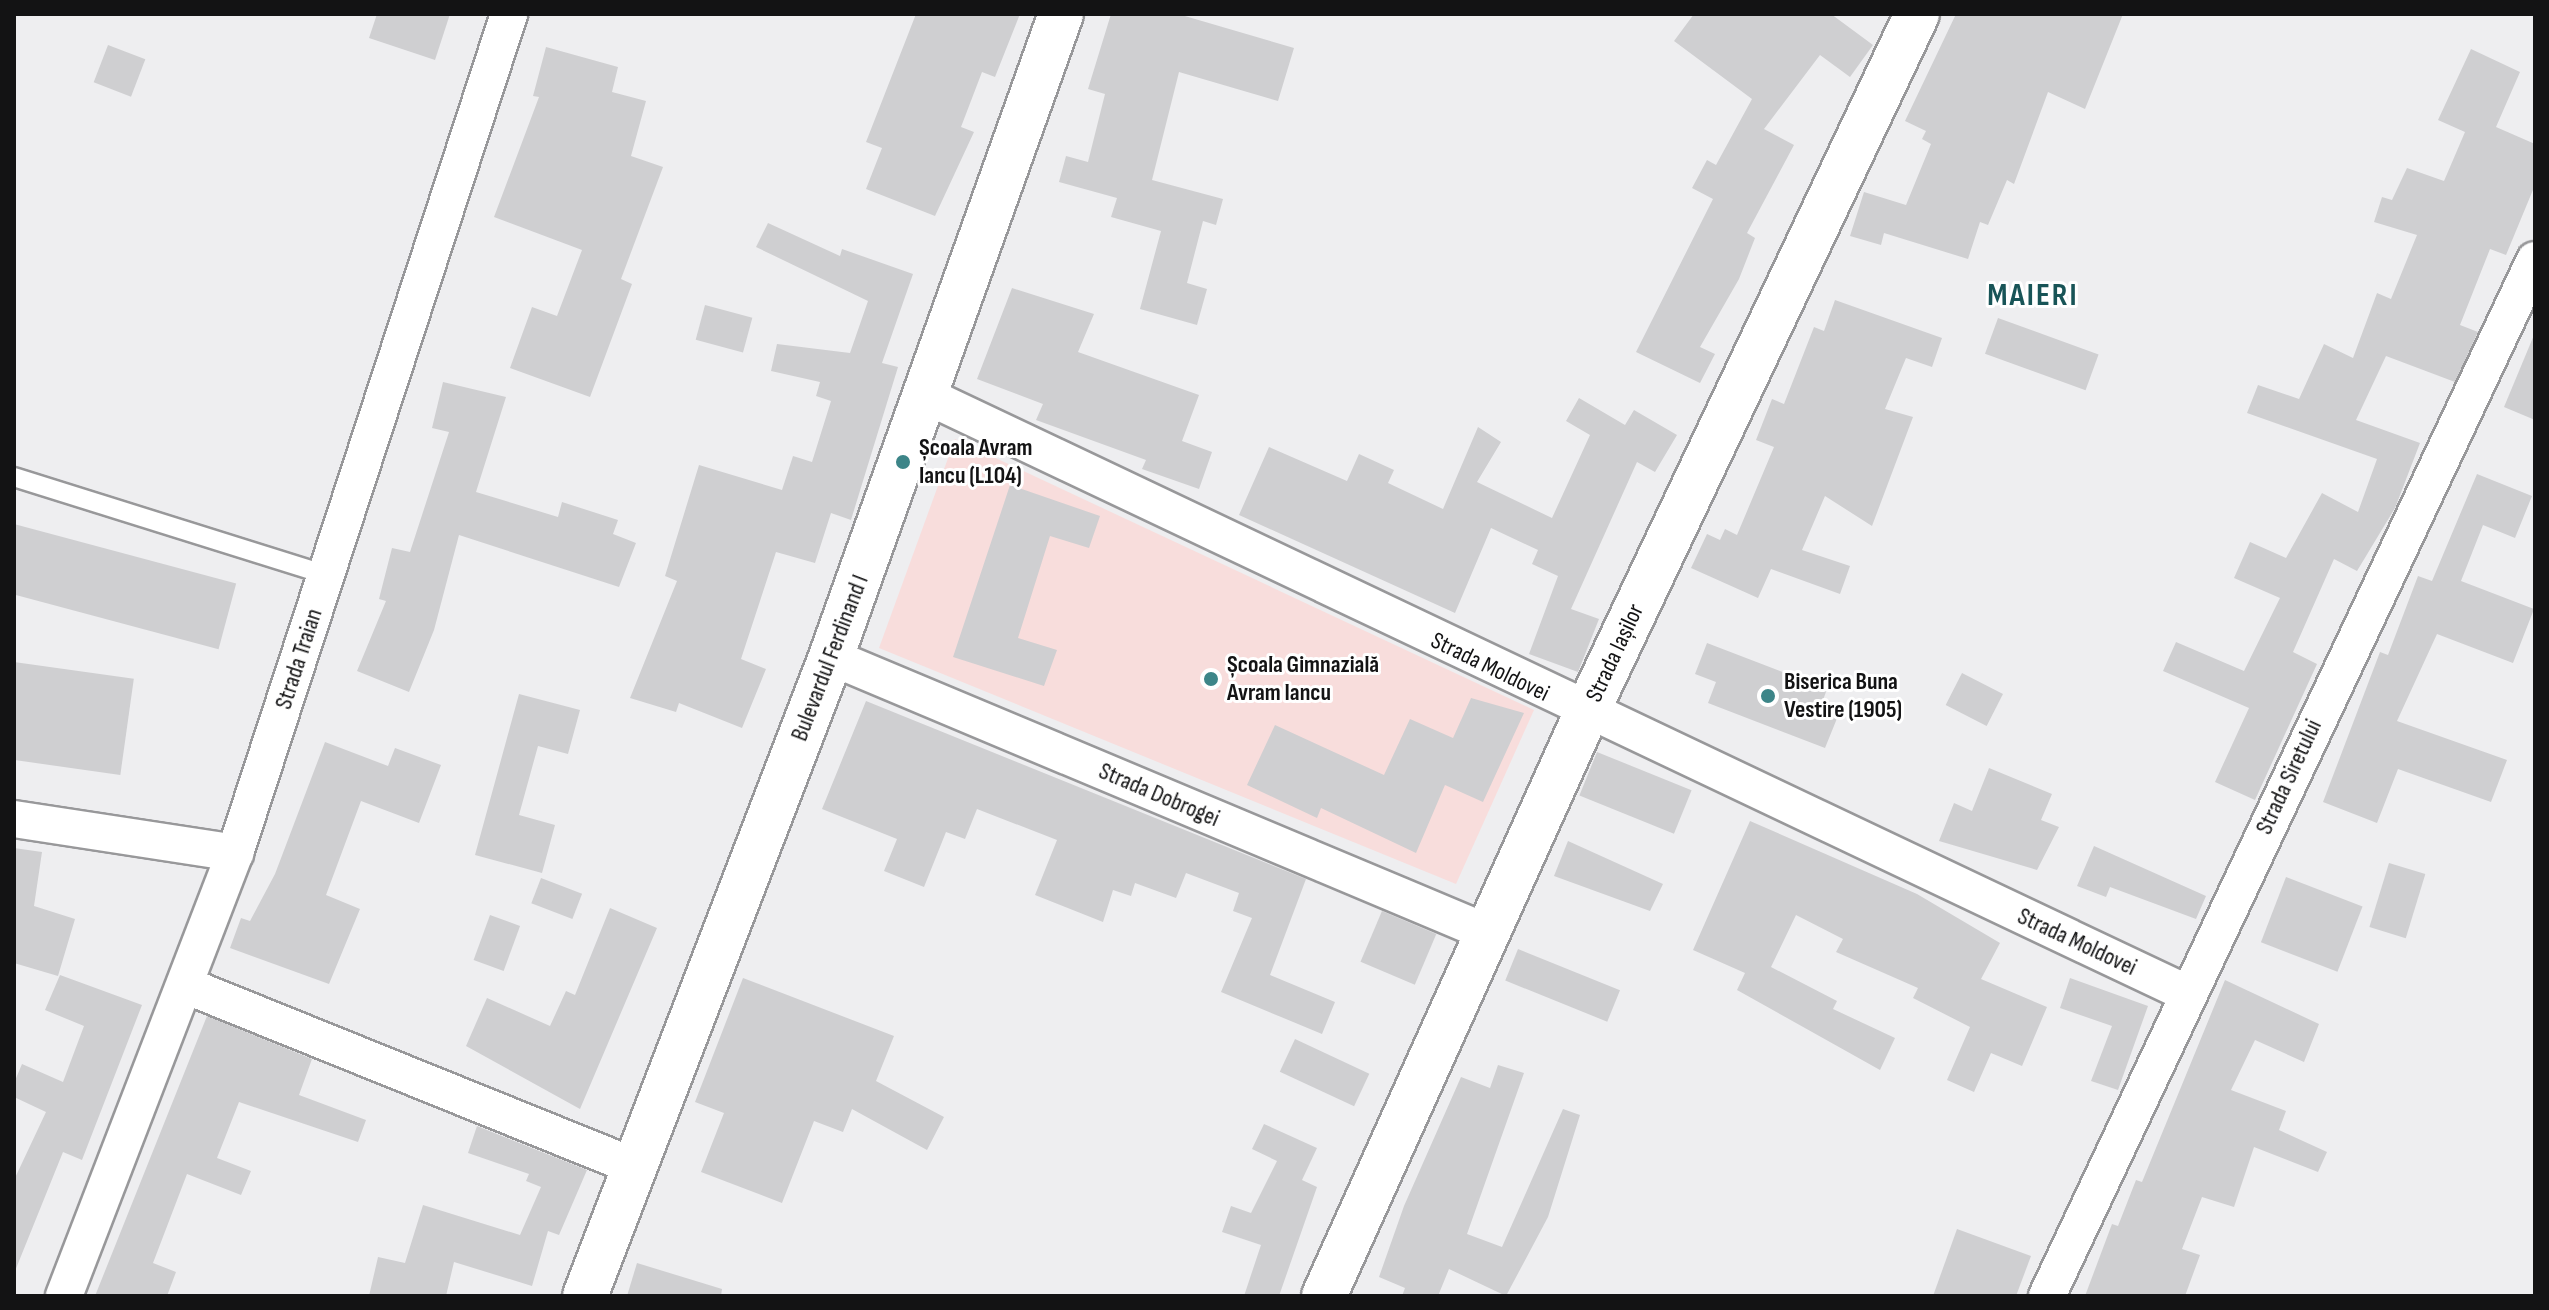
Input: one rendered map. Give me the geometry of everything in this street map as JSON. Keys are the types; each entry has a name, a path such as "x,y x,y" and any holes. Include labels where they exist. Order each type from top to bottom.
{"street":[{"name":"Strada Traian","path":"64,1296 235,853 509,14"},
{"name":"Bulevardul Ferdinand I","path":"585,1296 831,657 927,396 1061,14"},
{"name":"Strada Iașilor","path":"1324,1296 1586,714 1917,14"},
{"name":"Strada Siretului","path":"2047,1296 2186,993 2535,260"},
{"name":"Strada Moldovei","path":"927,396 1586,714 2186,993"},
{"name":"Strada Dobrogei","path":"831,657 1486,932"},
{"path":"14,819 235,853"},
{"path":"185,985 635,1167"}],"lane":[{"path":"14,477 327,575"}],"shaded area":[{"name":"Școala Gimnazială Avram Iancu","path":"955,439 1534,710 1456,884 879,648"}],"building":[{"path":"377,14 450,14 435,60 369,38"},
{"path":"916,14 1020,14 995,77 982,72 961,127 974,132 935,216 866,189 882,148 866,142"},
{"path":"1111,14 1178,14 1294,48 1278,101 1179,72 1152,180 1223,199 1216,225 1203,221 1187,283 1207,289 1197,325 1140,309 1161,231 1111,217 1117,198 1059,182 1066,156 1088,162 1105,94 1088,89"},
{"path":"1694,14 1831,14 1873,45 1850,77 1820,55 1764,129 1794,145 1747,233 1755,238 1739,279 1700,347 1715,354 1700,383 1636,352 1713,199 1692,188 1707,160 1716,165 1752,99 1674,41"},
{"path":"1956,14 2123,14 2085,109 2048,92 2014,184 2007,180 1988,225 1980,222 1968,259 1884,233 1881,245 1850,236 1864,192 1906,205 1931,144 1922,139 1926,131 1905,121"},
{"path":"108,45 145,59 131,97 94,82"},
{"path":"546,47 618,67 612,92 646,101 631,156 663,167 621,279 632,284 590,397 510,368 532,307 557,316 582,250 494,217 539,97 533,96"},
{"path":"2471,49 2520,72 2496,127 2535,144 2535,185 2506,255 2490,249 2460,325 2478,332 2455,382 2386,356 2356,420 2420,443 2395,508 2357,571 2334,559 2293,652 2317,664 2255,800 2215,782 2249,708 2163,671 2176,642 2244,671 2280,598 2234,578 2250,542 2286,558 2322,493 2358,512 2377,459 2247,413 2258,385 2299,399 2324,344 2353,358 2377,293 2391,299 2417,235 2374,222 2382,197 2392,200 2407,168 2444,181 2465,132 2438,120"},
{"path":"768,223 840,256 842,249 913,274 882,363 898,367 851,520 831,513 815,563 776,552 741,659 766,669 742,728 679,703 676,712 630,698 677,581 665,576 699,465 782,490 793,456 812,462 831,401 816,396 820,382 771,371 777,344 850,353 868,301 756,247"},
{"path":"1012,288 1094,314 1078,352 1199,395 1182,441 1212,452 1199,489 1142,469 1146,460 1036,420 1043,404 977,379"},
{"path":"1835,300 1942,338 1932,367 1906,358 1885,409 1913,417 1872,526 1825,496 1802,550 1850,566 1840,594 1771,569 1758,598 1691,568 1707,534 1720,540 1725,529 1737,535 1774,447 1756,440 1772,399 1784,404 1814,327 1824,331"},
{"path":"705,305 752,318 743,352 696,340"},
{"path":"1998,318 2099,355 2086,390 1985,354"},
{"path":"2535,335 2535,420 2504,407"},
{"path":"443,382 506,397 476,492 558,517 562,502 618,520 613,534 636,543 619,587 459,535 434,630 409,692 357,671 386,601 379,599 392,548 410,552 449,432 432,428"},
{"path":"1579,398 1625,425 1634,410 1677,435 1655,472 1637,462 1571,609 1599,619 1578,672 1529,654 1558,576 1532,564 1538,550 1491,528 1455,613 1239,515 1269,447 1347,481 1359,454 1394,470 1388,483 1443,509 1478,427 1501,442 1477,482 1552,518 1590,435 1566,421"},
{"path":"2477,474 2532,496 2515,538 2483,525 2461,581 2534,609 2513,663 2437,634 2397,721 2507,760 2491,802 2398,769 2377,823 2323,802 2380,652 2388,655 2418,576 2432,581"},
{"path":"1010,485 1100,516 1089,548 1050,536 1018,638 1057,650 1044,686 953,657"},
{"path":"14,524 236,584 219,649 14,594"},
{"name":"Biserica Buna Vestire (1905)","path":"1707,643 1827,689 1822,703 1840,711 1825,748 1708,703 1716,682 1695,674"},
{"path":"14,662 134,679 120,775 14,760"},
{"path":"1962,673 2003,694 1987,726 1946,705"},
{"path":"519,694 580,710 568,754 538,746 519,815 555,825 542,873 475,855"},
{"path":"1471,698 1524,713 1483,802 1445,785 1416,853 1321,808 1317,818 1247,785 1275,725 1384,775 1410,719 1453,738"},
{"path":"866,701 1306,879 1270,975 1335,1002 1322,1034 1221,992 1252,918 1233,911 1239,893 1186,873 1176,898 1135,883 1131,896 1113,890 1103,922 1035,895 1057,840 977,809 965,839 946,832 924,887 884,871 897,839 822,809"},
{"path":"325,742 388,766 395,748 441,765 419,823 361,801 326,895 360,909 329,984 230,948 241,918 250,921 275,874"},
{"path":"1597,752 1692,790 1674,834 1579,796"},
{"path":"1989,768 2052,794 2041,820 2059,827 2037,870 1939,841 1954,803 1972,811"},
{"path":"1750,821 1917,894 2000,943 1981,979 2047,1007 2022,1066 1991,1053 1974,1092 1947,1080 1970,1027 1913,998 1918,988 1836,952 1843,939 1796,915 1771,967 1837,1001 1833,1009 1895,1038 1880,1070 1737,990 1745,973 1693,950"},
{"path":"1568,841 1663,884 1650,911 1554,876"},
{"path":"2094,846 2206,896 2196,919 2110,887 2106,897 2077,886"},
{"path":"14,848 42,852 34,906 75,919 58,976 14,963"},
{"path":"2389,863 2425,874 2406,938 2369,927"},
{"path":"2286,877 2363,906 2337,972 2261,942"},
{"path":"541,878 582,894 572,919 531,903"},
{"path":"610,908 657,928 580,1109 466,1046 487,998 550,1026 566,991 575,995"},
{"path":"1382,911 1436,934 1415,985 1361,962"},
{"path":"490,915 520,926 504,971 474,960"},
{"path":"1518,949 1620,990 1607,1022 1505,981"},
{"path":"60,975 142,1005 82,1160 63,1152 15,1271 14,1180 46,1112 14,1097 14,1083 22,1064 63,1082 84,1026 45,1010"},
{"path":"743,978 894,1036 876,1081 944,1117 927,1150 852,1109 843,1132 814,1121 782,1203 701,1172 724,1113 695,1102"},
{"path":"2070,978 2148,1006 2118,1090 2091,1081 2112,1026 2060,1008"},
{"path":"2225,980 2319,1024 2304,1062 2255,1040 2231,1090 2286,1111 2279,1130 2327,1152 2318,1172 2254,1147 2234,1207 2202,1197 2182,1249 2200,1255 2185,1296 2085,1296 2112,1224 2118,1226 2136,1180 2142,1182"},
{"path":"207,1016 312,1059 299,1095 366,1120 358,1142 239,1102 217,1158 251,1171 241,1195 187,1174 153,1263 176,1272 167,1296 95,1296"},
{"path":"1295,1039 1369,1074 1354,1106 1280,1072"},
{"path":"1498,1065 1524,1073 1467,1234 1502,1247 1563,1109 1580,1115 1548,1217 1506,1296 1449,1269 1438,1296 1402,1296 1405,1288 1379,1277 1404,1206 1461,1077 1490,1088"},
{"path":"1264,1124 1317,1148 1302,1180 1317,1187 1279,1296 1244,1296 1261,1245 1222,1232 1231,1206 1251,1213 1277,1161 1252,1149"},
{"path":"477,1126 587,1170 559,1235 548,1231 532,1286 454,1262 446,1296 369,1296 378,1257 405,1263 423,1205 520,1235 541,1187 526,1181 529,1174 468,1153"},
{"path":"1957,1229 2031,1256 2016,1296 1933,1296"},
{"path":"637,1263 722,1289 721,1296 627,1296"}],"place":[{"name":"Școala Avram Iancu (L104)","path":"903,462"},
{"name":"Școala Gimnazială Avram Iancu","path":"1211,679"},
{"name":"Biserica Buna Vestire (1905)","path":"1768,696"}],"district":[{"name":"MAIERI","path":"2033,296"}]}
